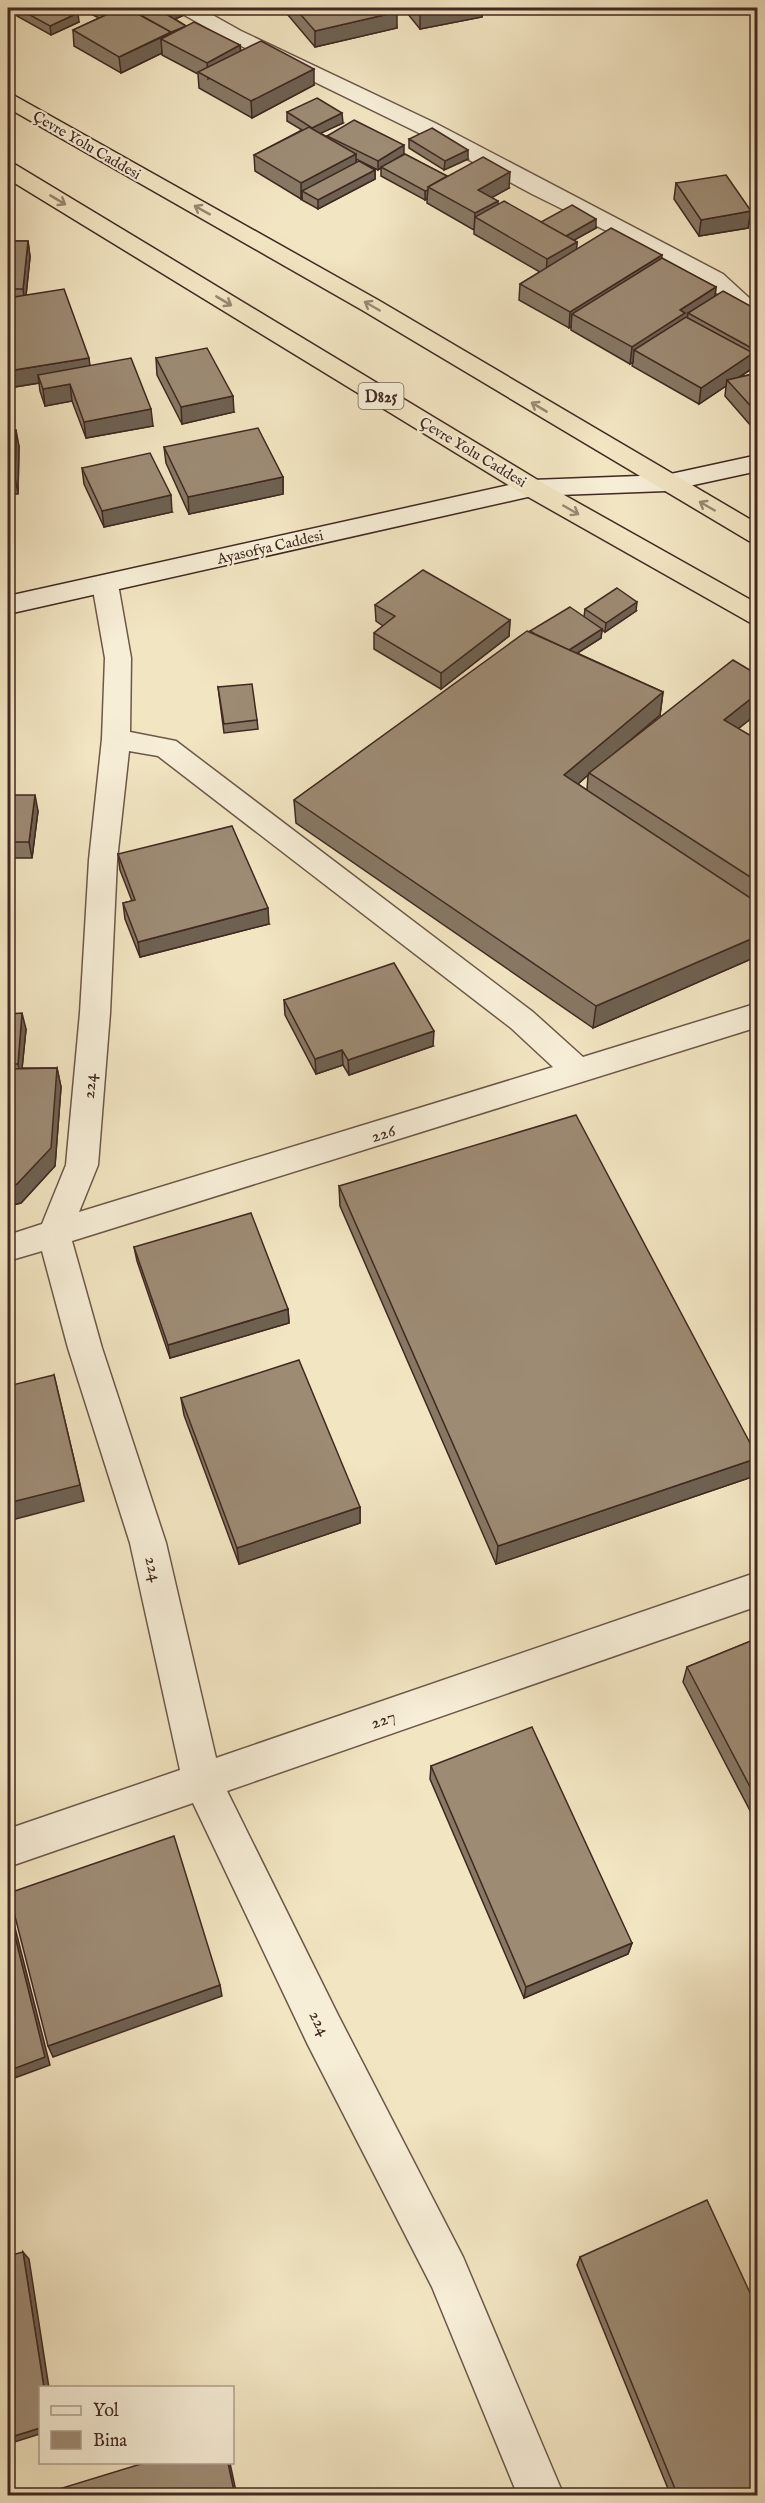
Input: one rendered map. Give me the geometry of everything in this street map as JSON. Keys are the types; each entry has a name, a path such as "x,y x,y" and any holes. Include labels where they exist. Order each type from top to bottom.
{"highway":[{"name":"Çevre Yolu Caddesi","path":"8,100 370,305 666,483 758,535"},
{"name":"Çevre Yolu Caddesi","path":"8,170 532,488 758,616"}],"street":[{"path":"186,8 234,35 427,129 653,245 715,279 758,320"},
{"name":"Ayasofya Caddesi","path":"8,605 532,488 666,483 758,463"},
{"name":"224","path":"105,584 118,658 116,739 103,860 95,1013 82,1165 54,1234 85,1348 148,1543 202,1781 323,2030 448,2272 541,2496"},
{"path":"116,739 166,748 522,1020 579,1072"},
{"name":"226","path":"8,1248 758,1015"},
{"name":"227","path":"8,1848 758,1589"}],"building":[{"path":"17,8 68,8 78,13 50,26"},
{"path":"121,8 127,8 171,32 119,57 73,30"},
{"path":"145,8 180,8 166,14 186,26 169,33 171,32 135,12"},
{"path":"295,8 393,8 397,12 315,31"},
{"path":"416,8 448,8 420,13"},
{"path":"194,22 240,45 207,63 161,39"},
{"path":"261,41 314,69 251,101 198,72"},
{"path":"317,98 342,113 312,128 287,112"},
{"path":"354,120 404,145 378,161 327,136"},
{"path":"309,127 356,154 301,183 254,155"},
{"path":"432,128 468,150 445,161 409,139"},
{"path":"405,154 447,176 425,191 381,167"},
{"path":"483,157 510,172 478,190 498,201 475,213 428,187"},
{"path":"359,161 375,170 318,200 302,191"},
{"path":"726,175 751,211 701,220 676,183"},
{"path":"504,201 577,242 547,259 475,217"},
{"path":"572,205 596,219 566,236 541,222"},
{"path":"611,228 662,255 570,312 520,284"},
{"path":"8,241 28,241 23,289 8,289"},
{"path":"662,258 716,287 680,310 685,313 632,347 572,314"},
{"path":"64,289 89,358 8,371 8,298"},
{"path":"723,291 754,308 758,313 758,348 755,350 688,313"},
{"path":"686,317 753,353 701,388 634,350"},
{"path":"207,348 233,396 181,407 156,358"},
{"path":"131,358 151,409 84,422 70,384 43,389 38,375"},
{"path":"758,373 758,414 727,380"},
{"path":"258,428 283,477 188,497 164,447"},
{"path":"8,430 16,430 15,477 8,478"},
{"path":"150,453 171,495 102,511 82,468"},
{"path":"423,570 510,620 441,673 374,633 395,616 375,605"},
{"path":"617,588 637,602 606,623 585,609"},
{"path":"570,607 602,629 569,650 530,631"},
{"path":"527,631 663,692 564,775 758,903 758,936 596,1006 294,800"},
{"path":"733,660 758,675 758,693 724,720 758,740 758,882 589,773"},
{"path":"252,684 257,720 224,724 218,687"},
{"path":"8,795 35,795 29,842 8,842"},
{"path":"232,826 268,908 138,942 123,903 135,900 118,854"},
{"path":"394,963 434,1031 348,1060 342,1050 315,1059 284,1000"},
{"path":"22,1013 18,1064 8,1064 8,1014"},
{"path":"57,1068 51,1148 17,1184 8,1187 8,1069"},
{"path":"576,1115 758,1458 498,1546 339,1186"},
{"path":"251,1213 288,1309 168,1345 134,1247"},
{"path":"299,1360 360,1507 237,1548 181,1398"},
{"path":"54,1375 80,1485 8,1503 8,1386"},
{"path":"758,1638 758,1802 687,1667"},
{"path":"532,1727 632,1943 526,1987 431,1766"},
{"path":"174,1836 220,1985 48,2046 9,1893"},
{"path":"8,1908 45,2057 8,2071"},
{"path":"707,2200 758,2310 758,2496 678,2496 580,2257"},
{"path":"23,2252 44,2386 39,2386 39,2428 8,2438 8,2256"},
{"path":"141,2464 228,2464 235,2496 46,2496 46,2493"}]}
